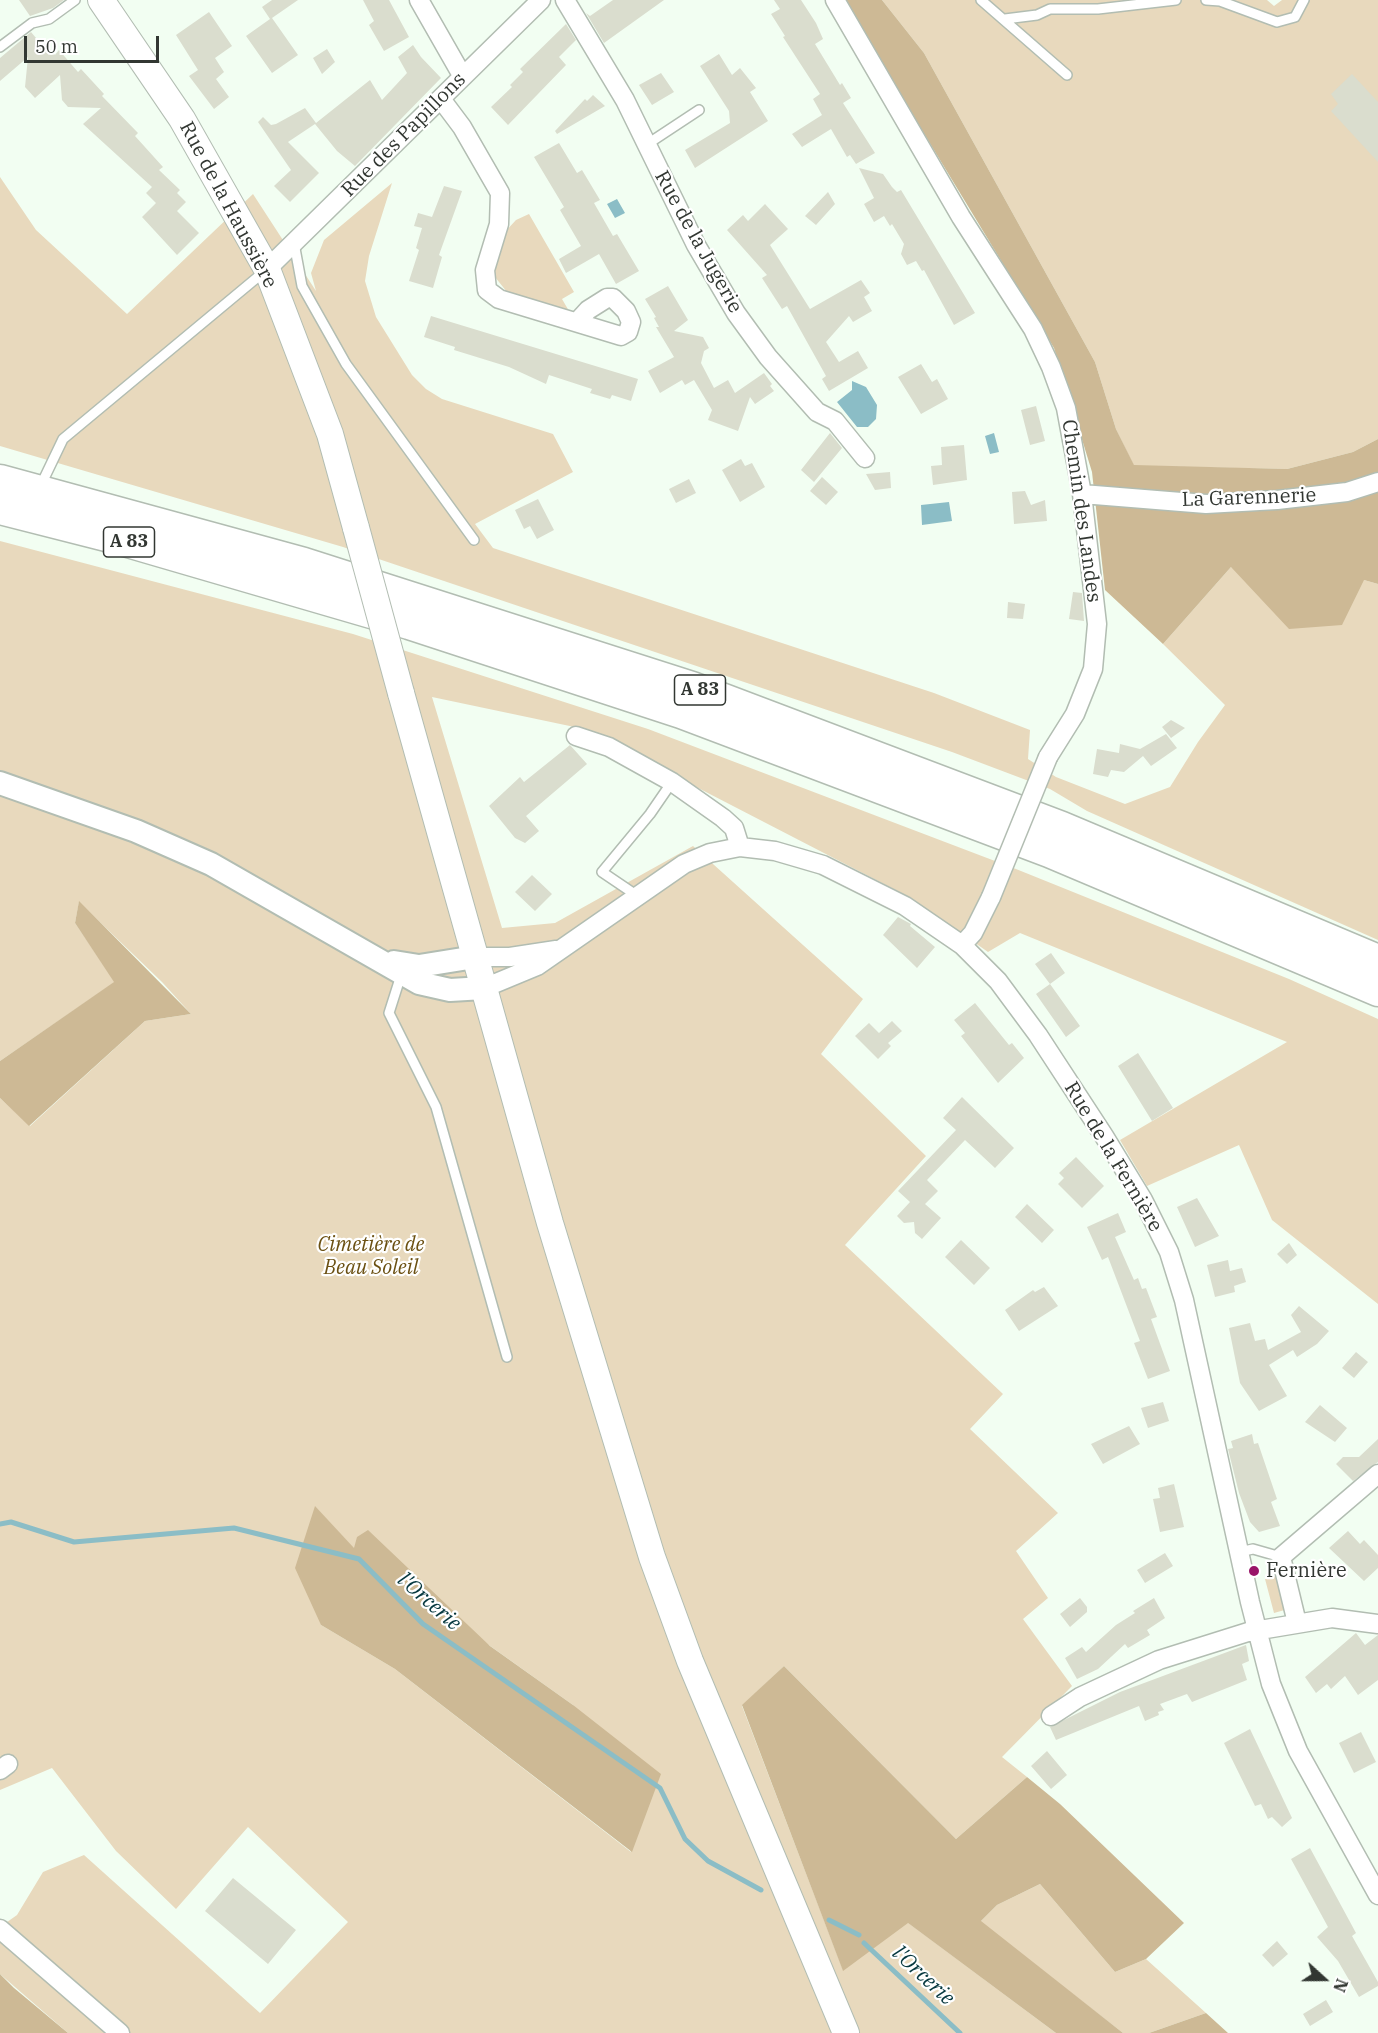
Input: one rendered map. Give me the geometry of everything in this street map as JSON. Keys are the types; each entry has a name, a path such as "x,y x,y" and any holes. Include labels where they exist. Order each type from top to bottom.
{"highway":[{"name":"A 83","path":"0,480 304,563 692,687 1062,827 1378,960"},
{"name":"A 83","path":"0,510 256,579 460,640 681,713 920,802 1137,888 1378,991"},
{"path":"460,640 481,661 714,739 902,810 1119,895 1378,1007"}],"main road":[{"name":"Rue de la Haussière","path":"101,0 182,118 267,269 330,434 550,1223 652,1557 690,1661 846,2033"}],"street":[{"path":"419,0 463,77"},
{"name":"Rue des Papillons","path":"267,269 541,0"},
{"name":"Rue de la Jugerie","path":"566,0 625,100 709,268 736,313 768,357 817,412 835,421 865,458"},
{"name":"Chemin des Landes","path":"835,0 961,217 1033,329 1052,367 1066,408 1082,494 1097,624 1093,669 1075,714 1047,757 991,897 973,933 962,945"},
{"path":"441,99 462,127 500,193 499,224 485,270 487,290 499,299 576,322"},
{"name":"La Garennerie","path":"1082,494 1206,504 1277,500 1335,493 1378,482"},
{"path":"576,736 609,747 672,782 734,828 740,848"},
{"path":"0,783 136,831 212,864 376,957 403,968 419,983 450,990 483,988"},
{"name":"Rue de la Fernière","path":"483,988 537,966 636,895 684,864 710,853 740,848 775,851 823,865 905,906 962,945 998,981 1038,1035 1110,1145 1143,1200 1169,1252 1184,1300 1239,1552 1271,1684 1298,1751 1378,1895"},
{"name":"Rue de la Fernière","path":"475,957 510,957 558,950"},
{"path":"403,968 437,965 475,957"},
{"path":"1297,1623 1281,1557 1378,1474"},
{"path":"1051,1716 1080,1697 1159,1660 1248,1632 1332,1618 1378,1624"},
{"path":"0,1929 120,2033"}],"lane":[{"path":"0,47 32,23 49,19 75,0"},
{"path":"981,0 1067,75"},
{"path":"1005,19 1037,15 1050,9 1098,9 1176,0"},
{"path":"1206,0 1220,1 1277,22 1295,17 1304,0"},
{"path":"646,145 699,110"},
{"path":"294,243 302,286 346,364 474,540"},
{"path":"38,490 63,439 267,269"},
{"path":"636,895 602,872 650,814 672,782"},
{"path":"403,968 389,1013 436,1107 507,1357"},
{"path":"1239,1552 1253,1549 1281,1557"}],"green space":[{"path":"882,0 1267,0 1274,6 1282,0 1378,0 1378,439 1353,452 1287,469 1134,466 1116,429 1095,362 924,53"},
{"path":"0,177 36,230 127,314 253,194 316,291 311,273 324,240 392,183 369,256 365,281 376,317 412,375 426,389 442,399 553,434 573,472 475,524 493,548 934,693 1030,730 1028,759 1056,777 1125,804 1170,787 1198,742 1225,705 1163,644 1231,567 1364,580 1378,584 1378,940 1087,811 1050,789 952,752 343,547 0,446"},
{"path":"529,214 574,292 562,299 569,311 507,292 495,277 494,265 504,233 516,220"},
{"name":"Cimetière de Beau Soleil","path":"0,541 353,634 648,729 1016,869 1289,979 1378,1019 1378,1304 1272,1220 1239,1145 1147,1186 1120,1140 1287,1042 1020,933 988,952 911,898 584,729 432,697 502,928 555,923 693,846 863,999 821,1054 926,1156 845,1245 1003,1394 970,1429 1058,1513 1016,1551 1048,1598 1023,1619 1072,1686 1002,1757 1027,1777 956,1839 784,1666 742,1706 843,1970 907,1922 1056,2033 68,2033 0,1974 0,1927 17,1915 43,1872 84,1855 260,2013 348,1922 248,1827 176,1909 116,1851 52,1768 0,1790 0,1098 30,1126 145,1021 191,1014 162,982 79,902 75,923 115,982 0,1061","holes":["315,1507 354,1549 573,1705 631,1852 395,1669 321,1625"]},
{"path":"1279,1575 1288,1609 1274,1613 1265,1579"},
{"path":"1040,1884 1115,1972 1146,1959 1206,2013 1149,2033 1123,2033 980,1922 997,1905"}],"shaded area":[{"path":"843,0 882,0 924,53 1095,362 1116,429 1134,465 1287,469 1353,452 1378,439 1378,584 1364,580 1342,625 1289,629 1231,567 1163,644 1105,590 1092,472 1054,348"},
{"path":"79,901 191,1014 145,1021 29,1126 0,1098 0,1061 114,982 75,923"},
{"path":"315,1506 354,1548 357,1537 368,1530 490,1646 573,1705 661,1774 632,1852 395,1669 321,1625 295,1568"},
{"path":"784,1666 956,1839 1027,1777 1060,1804 1184,1923 1146,1959 1115,1972 1040,1884 997,1905 981,1921 1123,2033 1056,2033 908,1923 843,1971 742,1705"},
{"path":"0,1974 14,1988 68,2033 0,2033"},
{"path":"1206,2013 1228,2033 1149,2033"}],"water":[{"path":"617,199 625,213 615,218 607,204"},
{"path":"852,381 866,387 877,405 876,419 868,427 857,427 837,402 852,390"},
{"path":"994,433 999,452 990,454 985,436"},
{"path":"949,502 952,521 922,525 921,505"}],"building":[{"path":"19,0 64,0 53,8 30,16"},
{"path":"272,0 298,0 272,18 298,55 272,73 246,36 270,19 262,7"},
{"path":"363,0 389,0 409,37 384,51 369,25 374,21"},
{"path":"613,0 664,0 604,43 586,13 590,16"},
{"path":"774,0 801,0 816,23 823,39 815,44 840,85 842,83 851,98 843,103 875,153 856,164 850,155 847,157 831,129 802,147 792,134 822,115 813,99 820,94 771,14 780,9"},
{"path":"209,12 232,46 215,58 224,72 216,79 229,97 214,109 189,76 198,70 176,35"},
{"path":"566,24 576,40 559,57 566,65 508,125 491,107 512,87 510,85 523,72 520,69"},
{"path":"31,32 47,51 50,49 55,55 59,50 78,72 81,69 104,94 102,96 138,133 135,136 163,167 159,170 180,190 177,193 186,202 177,211 199,233 177,255 142,217 156,203 146,193 152,187 83,124 101,108 68,107 62,100 60,75 35,98 25,87 28,57 0,81 0,58"},
{"path":"413,45 441,78 355,166 337,151 315,124 288,142 319,173 290,202 274,186 291,170 258,122 263,117 271,125 276,124 305,108 316,123 370,80 382,100 407,73 398,57"},
{"path":"327,49 335,62 322,74 313,58"},
{"path":"719,54 732,75 740,68 756,88 750,92 768,121 695,168 685,150 730,123 729,111 700,66"},
{"path":"661,73 674,92 652,105 639,85"},
{"path":"1352,74 1378,102 1378,162 1331,111 1338,104 1331,94"},
{"path":"593,95 605,106 557,134 555,131 585,99 587,101"},
{"path":"559,143 577,173 582,170 600,200 594,203 613,236 617,234 639,271 616,284 599,254 566,273 559,259 581,246 560,210 564,207 534,157"},
{"path":"859,168 883,174 897,192 901,190 975,313 954,325 924,270 922,271 916,261 907,265 901,254 904,244 892,224 890,226 884,216 874,222 864,204 874,198"},
{"path":"444,186 462,191 439,255 442,257 433,288 409,281 419,250 416,248 422,228 414,226 418,213 432,217"},
{"path":"828,192 835,204 816,225 805,216"},
{"path":"765,204 788,229 770,245 810,309 861,280 870,293 864,297 872,311 853,322 849,316 826,342 839,362 858,351 868,368 829,391 822,379 826,376 787,306 782,309 762,278 767,275 727,230 743,215 748,221"},
{"path":"668,286 688,320 674,331 703,337 709,348 704,351 701,363 714,388 728,380 735,393 764,373 772,384 770,386 774,391 755,404 750,397 738,431 708,420 712,410 694,380 685,385 682,380 660,393 648,371 674,357 656,327 659,327 654,318 656,317 645,299"},
{"path":"431,316 638,379 631,401 612,395 610,399 590,393 592,389 549,375 546,384 509,367 454,350 455,347 424,337"},
{"path":"921,364 932,382 937,379 948,399 921,414 898,377"},
{"path":"1036,406 1045,441 1030,445 1021,410"},
{"path":"830,433 842,448 814,482 801,470"},
{"path":"964,445 967,480 933,485 931,466 942,465 941,447"},
{"path":"741,459 745,466 752,463 765,487 740,502 722,470"},
{"path":"890,472 891,488 875,490 866,474"},
{"path":"822,477 838,492 826,505 810,491"},
{"path":"689,479 696,493 676,503 669,489"},
{"path":"1025,491 1031,505 1045,500 1047,521 1014,524 1012,492"},
{"path":"538,499 554,530 537,539 530,526 524,529 515,510"},
{"path":"1073,592 1082,593 1084,621 1069,619"},
{"path":"1008,602 1025,604 1023,619 1007,618"},
{"path":"1171,720 1185,728 1171,738 1162,727"},
{"path":"1166,734 1177,748 1151,766 1143,756 1124,772 1111,770 1108,777 1093,774 1097,749 1119,753 1120,744 1140,749"},
{"path":"570,745 587,764 526,816 539,831 525,843 515,838 489,806 520,777 524,782"},
{"path":"532,875 552,894 535,911 515,892"},
{"path":"898,917 911,924 910,926 935,947 917,968 883,935"},
{"path":"1051,953 1065,973 1050,984 1035,964"},
{"path":"1050,984 1080,1026 1066,1037 1036,994"},
{"path":"975,1003 1009,1045 1012,1043 1024,1058 998,1083 961,1036 965,1033 954,1020"},
{"path":"892,1021 902,1031 888,1043 891,1046 878,1059 855,1036 869,1023 879,1033"},
{"path":"1138,1053 1173,1108 1152,1121 1118,1066"},
{"path":"962,1097 1014,1148 995,1168 965,1140 927,1180 938,1191 925,1204 941,1218 922,1239 915,1233 914,1222 904,1223 897,1216 910,1202 898,1191 956,1130 943,1118"},
{"path":"1076,1157 1104,1186 1082,1208 1058,1184 1064,1178 1059,1173"},
{"path":"1197,1198 1219,1236 1195,1247 1177,1207"},
{"path":"1027,1204 1054,1230 1042,1243 1015,1217"},
{"path":"1118,1213 1126,1232 1115,1237 1134,1280 1138,1278 1142,1289 1146,1288 1157,1317 1151,1319 1170,1371 1148,1379 1134,1343 1140,1341 1108,1257 1102,1260 1087,1227"},
{"path":"961,1240 990,1268 974,1285 945,1257"},
{"path":"1289,1243 1297,1255 1287,1264 1277,1254"},
{"path":"1228,1260 1230,1271 1242,1268 1246,1282 1234,1286 1235,1292 1215,1297 1207,1265"},
{"path":"1044,1287 1058,1306 1019,1331 1005,1310 1033,1290 1035,1292"},
{"path":"1299,1306 1329,1331 1317,1344 1297,1357 1293,1350 1269,1365 1287,1396 1259,1411 1240,1383 1229,1328 1250,1323 1255,1341 1265,1339 1268,1350 1301,1332 1291,1315"},
{"path":"1356,1352 1368,1362 1354,1378 1342,1368"},
{"path":"1163,1402 1169,1421 1148,1428 1141,1408"},
{"path":"1320,1405 1347,1428 1335,1442 1305,1422"},
{"path":"1129,1426 1140,1444 1103,1464 1091,1444"},
{"path":"1252,1434 1254,1444 1258,1443 1277,1499 1271,1502 1280,1526 1259,1532 1250,1522 1239,1493 1228,1449 1233,1448 1231,1441"},
{"path":"1378,1439 1378,1462 1353,1481 1336,1464 1343,1457 1359,1457"},
{"path":"1174,1484 1184,1527 1160,1532 1153,1499 1160,1498 1158,1488"},
{"path":"1348,1531 1360,1544 1364,1540 1378,1555 1378,1568 1364,1581 1329,1548"},
{"path":"1165,1553 1173,1566 1145,1583 1137,1570"},
{"path":"1080,1598 1087,1607 1087,1612 1070,1627 1060,1614"},
{"path":"1154,1598 1165,1618 1147,1630 1150,1635 1128,1648 1125,1644 1098,1669 1077,1679 1065,1658 1082,1647 1086,1652 1116,1625 1135,1613 1133,1611"},
{"path":"1356,1633 1365,1645 1378,1635 1378,1680 1358,1695 1345,1676 1331,1689 1327,1684 1316,1693 1305,1677"},
{"path":"1246,1645 1249,1661 1242,1664 1247,1680 1192,1702 1187,1694 1160,1704 1164,1710 1158,1712 1159,1715 1145,1721 1139,1706 1056,1740 1050,1727 1120,1692"},
{"path":"1250,1729 1292,1818 1282,1827 1272,1817 1268,1819 1261,1804 1255,1806 1224,1743"},
{"path":"1361,1732 1376,1762 1354,1773 1339,1743"},
{"path":"1047,1751 1067,1775 1051,1789 1031,1766"},
{"path":"1310,1848 1356,1933 1352,1936 1378,1982 1378,1986 1359,1997 1338,1961 1317,1937 1328,1927 1291,1859"},
{"path":"233,1878 296,1930 268,1964 205,1911"},
{"path":"1277,1941 1288,1954 1273,1967 1262,1955"},
{"path":"1326,2000 1333,2012 1310,2026 1303,2014"}],"waterway":[{"name":"l'Orcerie","path":"0,1524 11,1522 74,1542 234,1528 359,1559 423,1624 660,1788 685,1839 708,1861 761,1890"},
{"name":"l'Orcerie","path":"829,1920 859,1935"},
{"name":"l'Orcerie","path":"864,1943 960,2033"}],"place":[{"name":"Fernière","path":"1254,1571"}]}
